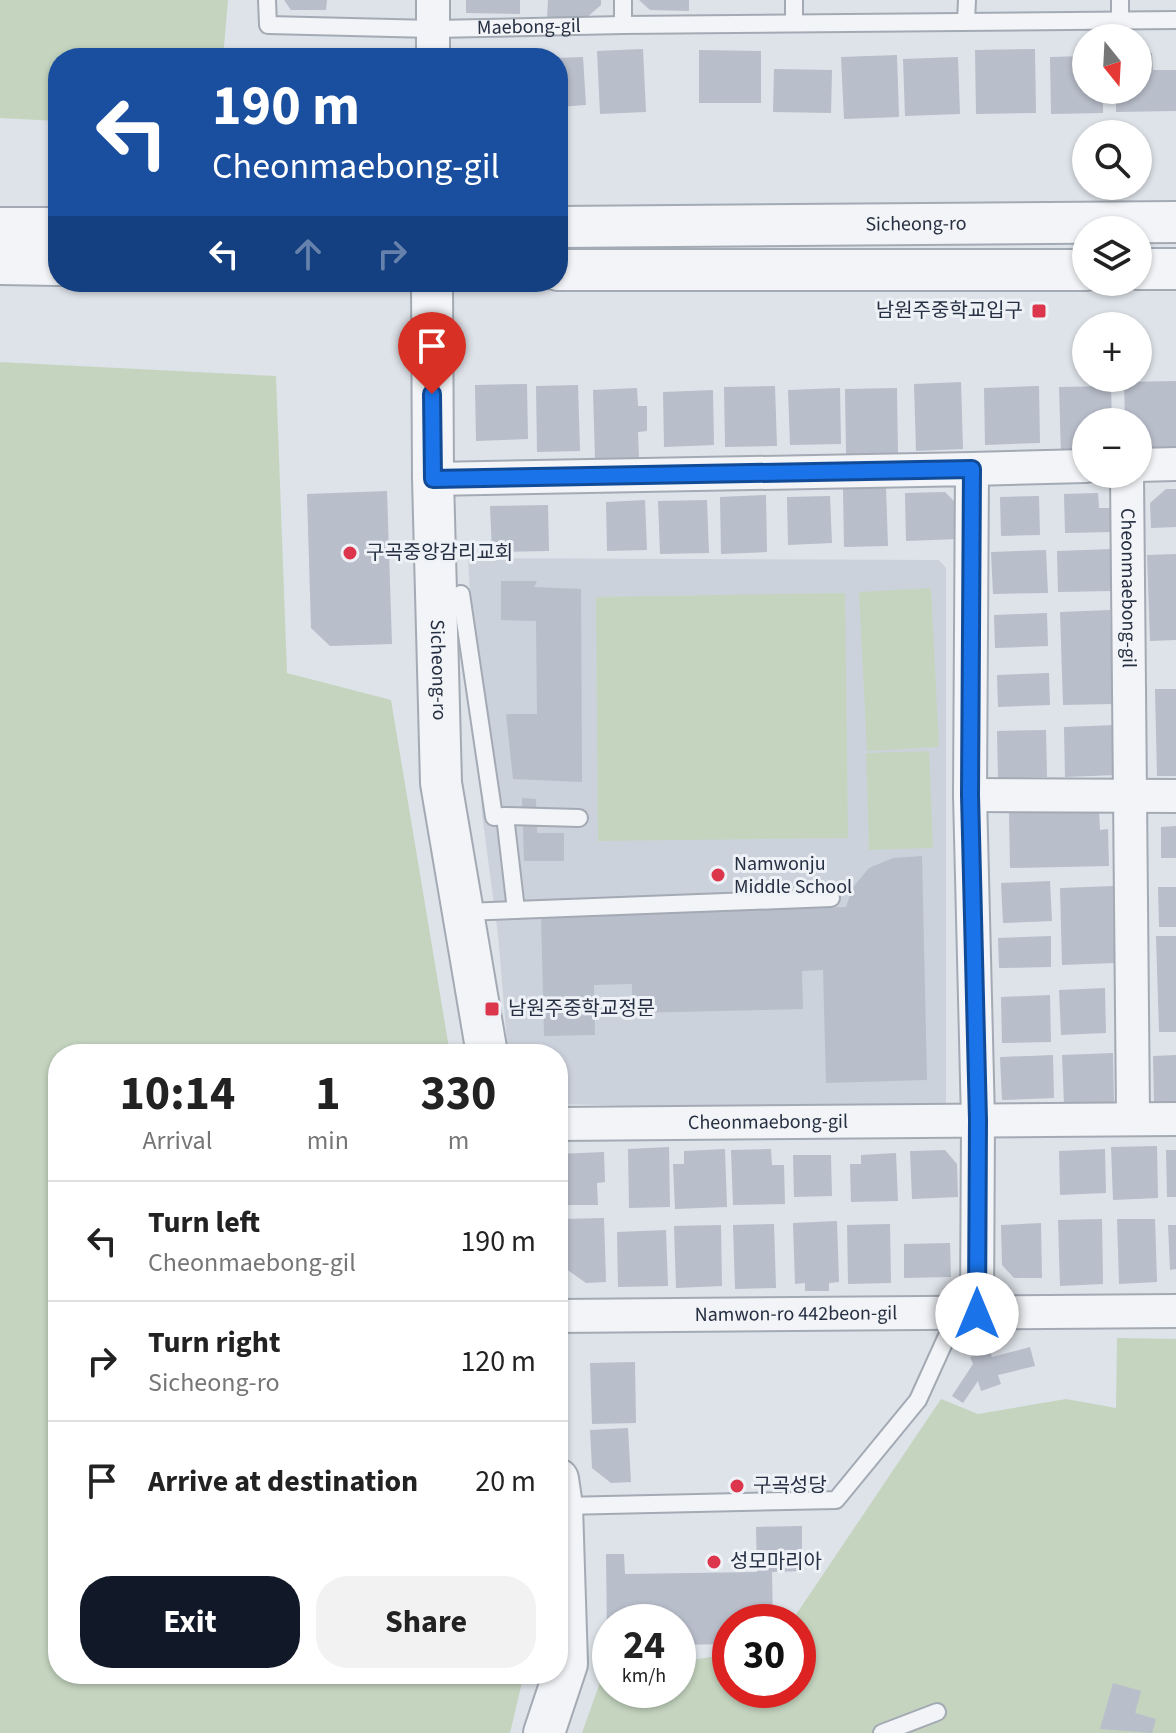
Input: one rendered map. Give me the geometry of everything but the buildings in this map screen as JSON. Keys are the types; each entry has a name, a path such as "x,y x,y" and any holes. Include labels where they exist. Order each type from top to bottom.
{"street":[{"name":"Sicheong-ro","path":"568,227 1176,222"},
{"path":"0,228 48,228"},
{"path":"0,264 48,265"},
{"path":"1152,269 1176,269"},
{"path":"568,270 1072,270"},
{"name":"Sicheong-ro","path":"432,292 433,479 441,783 485,1044"},
{"path":"1152,465 1176,464"},
{"path":"433,479 1072,466"},
{"path":"967,1314 978,1120 970,795 972,469"},
{"name":"Cheonmaebong-gil","path":"1127,488 1133,1117"},
{"path":"970,795 1176,796"},
{"name":"Cheonmaebong-gil","path":"568,1124 1176,1119"},
{"name":"Namwon-ro 442beon-gil","path":"568,1316 1176,1311"},
{"path":"544,1733 560,1684"}],"lane":[{"name":"Maebong-gil","path":"267,0 268,25 433,29 794,21 1176,20"},
{"path":"623,0 623,25"},
{"path":"794,0 794,21"},
{"path":"966,21 967,0"},
{"path":"1120,0 1120,21"},
{"path":"461,594 494,817 579,818"},
{"path":"505,816 516,910"},
{"path":"464,912 831,898"},
{"path":"568,1492 836,1500 918,1400 967,1314"},
{"path":"882,1733 937,1712"}],"shaded area":[{"name":"Namwonju Middle School","path":"468,558 939,560 946,568 946,1105 941,1113 568,1104 568,1044 507,1044 498,935 482,814"}],"green space":[{"path":"0,0 228,0 224,48 48,48 48,120 0,118"},
{"path":"0,362 276,376 287,673 391,700 448,1044 48,1044 48,1684 522,1684 510,1733 0,1733"},
{"path":"931,588 939,747 867,751 859,592"},
{"path":"845,593 848,838 598,841 596,597"},
{"path":"929,751 933,848 869,850 866,753"},
{"path":"1117,1338 1176,1339 1176,1733 582,1733 592,1705 592,1708 696,1708 696,1659 712,1657 712,1708 816,1708 816,1604 803,1604 941,1399 978,1414 1066,1399 1116,1408"}],"place":[{"name":"남원주중학교입구","path":"1039,311"},
{"name":"구곡중앙감리교회","path":"350,553"},
{"name":"Namwonju Middle School","path":"718,875"},
{"name":"남원주중학교정문","path":"492,1009"},
{"name":"구곡성당","path":"737,1486"},
{"name":"성모마리아","path":"714,1562"}],"route":[{"path":"432,394 433,479 972,469 970,795 978,1120 977,1314"}]}
